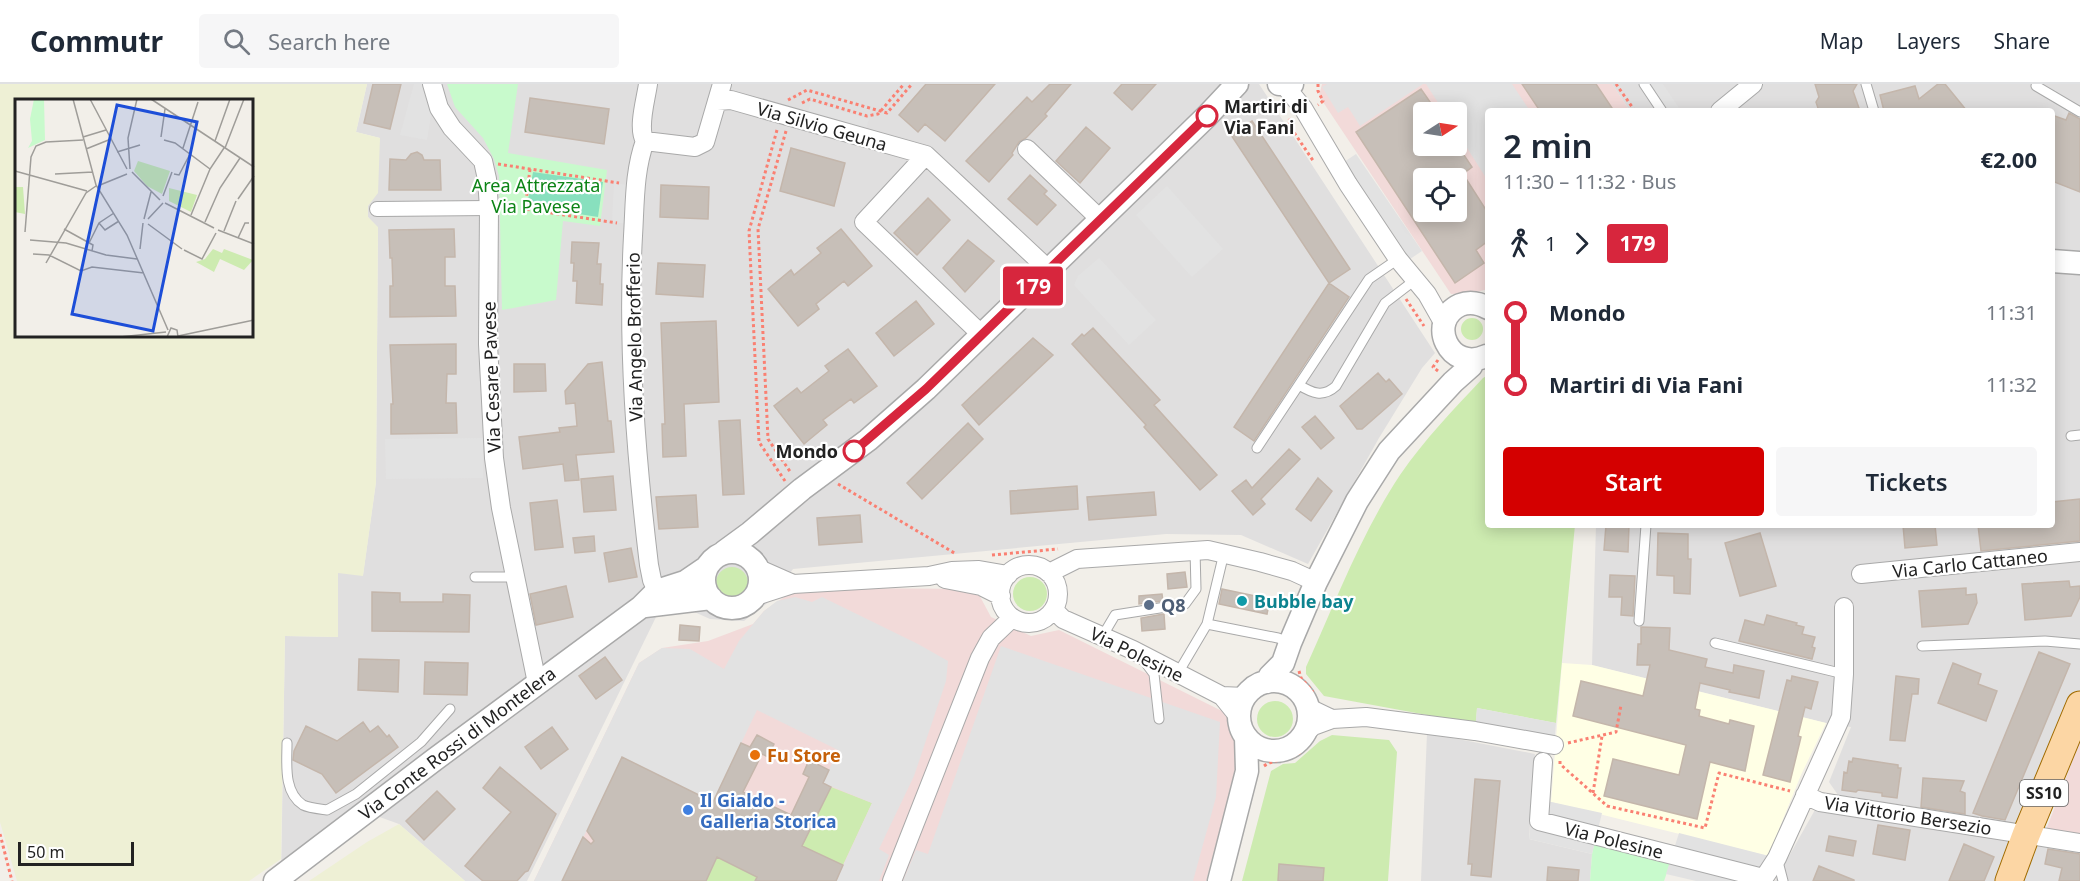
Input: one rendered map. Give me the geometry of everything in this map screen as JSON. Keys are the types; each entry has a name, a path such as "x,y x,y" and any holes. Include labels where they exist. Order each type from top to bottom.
{"main road":[{"name":"SS10","path":"2009,881 2080,705"}],"street":[{"path":"432,84 439,108 452,128 483,161"},
{"name":"Via Angelo Brofferio","path":"648,84 641,126 645,141 636,186 630,286 637,464 649,565 657,591"},
{"path":"1008,575 979,570 952,571 929,576 793,584 756,596 745,605 736,608 718,604 711,598 704,583 707,567 717,556 766,520 893,418 1049,270 1237,84"},
{"path":"1289,84 1308,109 1348,184 1398,259 1427,294 1451,315"},
{"path":"1723,108 1743,87"},
{"path":"645,141 695,147 705,142 719,93"},
{"name":"Via Silvio Geuna","path":"719,93 731,100 926,155 1049,270"},
{"path":"1028,149 1100,219"},
{"path":"926,155 864,222 982,335"},
{"name":"Via Cesare Pavese","path":"483,161 489,208 488,344 493,450 501,508 537,683"},
{"path":"376,209 489,208"},
{"path":"2055,261 2080,263"},
{"path":"1332,719 1299,692 1291,665 1316,582 1357,501 1389,451 1453,382 1472,356 1445,339 1451,315 1472,303 1485,307"},
{"path":"756,596 761,583 757,548 766,520"},
{"path":"1049,573 1077,559 1196,550 1224,554 1292,571 1316,582"},
{"path":"724,552 742,553 758,567 793,584"},
{"name":"Via Carlo Cattaneo","path":"1861,574 2080,552"},
{"path":"1024,566 1042,568 1049,573 1054,580 1058,595 1054,610 1039,622 1021,622 1012,618 1002,604 1001,596 1004,581 1008,575 1024,566"},
{"name":"Via Conte Rossi di Montelera","path":"275,881 428,751 537,683 641,607 657,591 685,582 707,567"},
{"path":"929,576 981,586 1001,596"},
{"name":"Via Conte Rossi di Montelera","path":"641,607 656,603 711,598"},
{"name":"Via Vittorio Bersezio","path":"1844,607 1844,674 1841,717 1805,795 1820,802 2080,843"},
{"name":"Via Polesine","path":"1054,610 1063,619 1133,650 1222,696 1243,717"},
{"path":"892,881 980,658 991,638 1012,618"},
{"path":"1254,772 1243,717 1251,690 1291,665"},
{"path":"1305,741 1313,702"},
{"path":"1243,717 1253,744 1269,751 1277,751 1305,741 1313,726 1332,719 1366,717 1475,731 1551,749"},
{"name":"Via Polesine","path":"1551,749 1539,821 1763,880"},
{"path":"1219,881 1259,757 1269,751"},
{"path":"1763,880 1777,858 1805,795"}],"lane":[{"path":"1644,84 1660,108"},
{"path":"1866,84 1873,108"},
{"path":"2036,86 2080,112"},
{"path":"1257,447 1369,279 1398,259"},
{"path":"1299,385 1316,394 1329,392 1336,386 1386,303 1415,280"},
{"path":"1639,621 1646,528"},
{"path":"1102,637 1115,615 1185,604 1196,589 1196,550"},
{"path":"1178,673 1207,624 1224,554"},
{"path":"475,577 515,577"},
{"path":"1207,624 1278,638 1291,665"},
{"path":"1922,646 2045,641 2080,644"},
{"path":"1714,643 1844,674"},
{"path":"1133,650 1147,663 1154,674 1160,719"},
{"path":"287,742 287,776 292,792 304,805 327,810 428,751 450,710"},
{"path":"1777,858 1783,881"}],"path":[{"path":"802,104 810,99 867,116 878,114 904,84"},
{"path":"784,104 807,90 886,113 912,84"},
{"path":"1308,109 1323,101 1318,91 1318,84"},
{"path":"1616,84 1633,108"},
{"path":"779,121 749,231 759,442 788,485"},
{"path":"788,124 758,229 768,439 797,482"},
{"path":"483,161 636,186"},
{"path":"530,169 525,209 634,225"},
{"path":"823,475 959,558 947,558"},
{"path":"981,556 1060,549"},
{"path":"1291,665 1301,678 1313,702"},
{"path":"1621,705 1616,732 1551,749 1560,764 1607,806 1705,828 1719,773 1805,795"},
{"path":"1593,793 1602,735"},
{"path":"1254,772 1273,760 1295,756 1305,741"},
{"path":"0,834 6,850 12,881"}],"shaded area":[{"path":"0,84 367,84 356,132 380,138 378,193 368,206 368,217 378,227 376,482 363,576 338,573 338,637 285,636 281,859 249,881 17,881 0,822"},
{"path":"367,84 1259,84 1435,353 1422,368 1379,438 1308,564 1241,535 1166,534 793,569 770,601 744,621 710,619 690,610 657,615 527,881 465,881 399,824 374,815 281,881 285,636 338,637 338,572 363,575 376,482 378,228 368,217 368,206 380,138 356,132"},
{"path":"414,84 426,84 432,109 427,140 400,135"},
{"path":"1322,84 1612,84 1628,108 1485,108 1485,290 1451,294 1319,96"},
{"path":"1327,84 1423,84 1360,126 1348,107 1338,113 1322,87"},
{"path":"1426,84 1512,84 1528,108 1485,108 1485,176 1467,148 1467,102 1438,102"},
{"path":"1612,84 2080,84 2080,740 2045,827 1838,795 1829,782 1851,727 1826,723 1592,665 1596,528 2055,528 2055,108 1628,108"},
{"path":"1644,84 1663,84 1679,108 1660,108"},
{"path":"811,102 869,119 863,138 805,121"},
{"path":"1356,154 1422,251 1410,259 1344,162"},
{"path":"614,183 629,185 627,224 612,222"},
{"path":"1167,186 1223,249 1192,277 1136,215"},
{"path":"1099,258 1156,320 1129,345 1074,285 1078,276"},
{"path":"483,438 483,478 386,479 385,439"},
{"path":"835,588 976,589 991,617 1031,636 1059,630 1230,715 1239,759 1206,881 534,881 639,663 662,648 708,641 753,624 764,611 790,593"},
{"path":"795,597 812,602 822,597 948,661 946,681 914,776 879,849 889,855 879,881 836,881 872,803 823,783 838,750 757,710 713,802 622,758 562,881 534,881 639,663 662,648 690,649 724,669 739,641 764,611 777,601"},
{"path":"1001,646 1220,722 1216,797 1193,881 903,881 916,850 928,854"},
{"path":"1562,663 1592,665 1826,723 1801,775 1768,856 1551,802"},
{"path":"1477,708 1556,723 1554,745 1475,731"},
{"path":"1427,733 1535,754 1529,839 1592,854 1590,881 1421,881"},
{"path":"2080,741 2080,835 2046,830"},
{"path":"1533,798 1602,813 1592,854 1529,839"},
{"path":"1816,808 2080,839 2080,881 1775,881"},
{"path":"399,824 465,881 309,881 367,842"},
{"path":"1679,833 1777,858 1762,881 1696,881 1666,874"}],"green space":[{"name":"Area Attrezzata Via Pavese","path":"447,84 518,84 508,153 607,170 600,226 563,221 556,300 502,310 499,176 494,159 483,138 455,107"},
{"path":"533,172 603,182 598,217 527,206"},
{"path":"1472,318 1480,321 1483,329 1480,337 1472,340 1464,337 1461,329 1464,321"},
{"path":"1485,377 1485,528 1575,528 1556,723 1477,708 1476,724 1324,696 1306,674 1306,667 1373,521 1400,475 1419,449"},
{"path":"732,567 743,572 748,583 743,594 732,599 721,594 716,583 721,572"},
{"path":"1030,577 1042,582 1047,594 1042,606 1030,611 1018,606 1013,594 1018,582"},
{"path":"1275,701 1287,707 1293,719 1287,731 1275,737 1263,731 1257,719 1263,707"},
{"path":"1332,735 1389,740 1397,752 1388,881 1242,881 1271,771 1283,764 1295,763 1320,741"},
{"path":"831,787 872,803 843,865 802,846"},
{"path":"1596,836 1673,855 1664,881 1590,881"},
{"path":"717,857 757,877 755,881 706,881"}],"building":[{"path":"373,84 401,84 390,129 364,123"},
{"path":"926,84 995,84 945,141 925,124 918,132 899,115"},
{"path":"1050,84 1071,84 1045,114 1047,116 1026,138 1019,142 1013,155 989,182 966,161 1027,97 1032,102"},
{"path":"1122,84 1156,84 1132,110 1114,93"},
{"path":"1522,84 1596,84 1612,108 1538,108"},
{"path":"1815,84 1857,84 1853,91 1859,108 1818,108 1816,102 1819,97"},
{"path":"1938,84 1945,84 1965,108 1883,108 1880,95 1915,86 1919,99"},
{"path":"1421,89 1430,102 1413,102 1413,156 1465,156 1472,167 1467,171 1467,168 1413,168 1413,219 1356,132"},
{"path":"530,98 609,109 604,144 525,132"},
{"path":"2069,113 2080,119 2080,192 2055,182 2055,116 2066,120"},
{"path":"1252,121 1350,269 1329,283 1231,135"},
{"path":"1086,127 1110,148 1080,183 1056,161"},
{"path":"791,148 845,163 834,206 780,191"},
{"path":"417,152 424,160 440,160 441,190 389,190 390,159 406,160 411,154"},
{"path":"1030,175 1047,191 1044,194 1056,205 1037,225 1008,199"},
{"path":"1467,180 1485,208 1485,243 1476,250 1484,263 1455,283 1415,222 1467,222"},
{"path":"661,185 709,187 708,219 660,217"},
{"path":"928,198 950,220 917,255 894,233"},
{"path":"454,229 455,257 445,257 445,286 455,286 456,316 390,317 390,286 393,286 389,230"},
{"path":"841,229 872,266 848,286 844,281 816,304 819,309 798,326 768,289 791,270 794,275 821,253 817,248"},
{"path":"968,240 994,261 965,292 943,268"},
{"path":"572,242 599,243 597,264 601,264 602,305 576,303 577,281 573,281"},
{"path":"658,263 705,265 703,297 656,294"},
{"path":"1329,283 1349,297 1254,441 1234,427"},
{"path":"916,301 934,324 894,356 876,333"},
{"path":"716,321 719,402 684,404 686,456 663,457 662,424 665,424 661,323"},
{"path":"1093,328 1160,400 1154,405 1217,475 1200,490 1144,427 1146,425 1072,344 1082,334 1084,336"},
{"path":"1033,338 1053,355 979,425 962,405"},
{"path":"456,344 456,374 447,374 446,403 456,403 457,433 391,434 391,404 393,404 390,345"},
{"path":"848,349 877,386 854,403 851,399 823,420 827,425 804,444 774,406 797,388 801,393 829,371 825,366"},
{"path":"602,362 608,421 611,421 614,452 576,455 579,480 565,481 563,464 523,469 519,437 560,432 559,428 577,426 575,403 566,404 565,391 588,364"},
{"path":"514,364 545,364 546,391 514,392"},
{"path":"1378,373 1386,382 1389,379 1402,394 1362,429 1357,429 1340,406"},
{"path":"1315,416 1334,438 1321,449 1302,427"},
{"path":"740,420 744,494 723,495 719,421"},
{"path":"968,423 983,439 922,499 907,483"},
{"path":"1289,449 1300,459 1261,499 1265,504 1253,515 1232,491 1246,480 1252,488"},
{"path":"613,476 616,510 584,512 581,479"},
{"path":"1318,478 1332,491 1311,521 1296,509"},
{"path":"1077,486 1078,509 1011,514 1010,491"},
{"path":"1154,492 1156,515 1089,520 1087,497"},
{"path":"696,495 698,527 659,529 656,497"},
{"path":"2080,499 2080,541 1981,551 1978,528 2055,528 2055,502"},
{"path":"557,500 563,547 535,550 530,503"},
{"path":"860,515 862,542 819,545 817,518"},
{"path":"1606,528 1629,528 1628,552 1604,550"},
{"path":"1903,528 1935,528 1937,545 1905,548"},
{"path":"1658,533 1688,534 1688,559 1691,559 1690,594 1674,593 1674,576 1657,575"},
{"path":"1760,533 1776,586 1740,596 1725,543"},
{"path":"594,536 595,551 575,553 573,538"},
{"path":"631,548 637,577 609,582 604,553"},
{"path":"1185,572 1187,587 1168,589 1167,574"},
{"path":"1610,575 1635,576 1633,616 1621,615 1622,597 1609,597"},
{"path":"2069,581 2070,587 2080,586 2080,597 2071,616 2025,620 2022,584"},
{"path":"566,586 573,617 536,625 530,594"},
{"path":"1966,588 1966,595 1976,594 1977,603 1968,624 1922,627 1919,591"},
{"name":"Bubble bay","path":"1222,589 1270,599 1267,614 1219,604"},
{"path":"372,592 400,593 400,602 443,602 443,594 470,595 469,632 372,631"},
{"path":"1162,594 1163,601 1139,604 1139,596"},
{"path":"1164,614 1165,629 1142,631 1141,618"},
{"path":"1767,615 1797,623 1796,625 1804,627 1802,634 1815,637 1812,659 1739,641 1745,620 1764,625"},
{"path":"680,625 700,627 699,641 679,640"},
{"path":"1641,627 1670,628 1669,650 1707,659 1705,667 1733,673 1734,665 1764,671 1759,698 1700,683 1695,709 1700,710 1699,716 1729,724 1730,720 1754,726 1745,771 1710,762 1697,819 1604,796 1613,759 1679,775 1686,745 1573,716 1581,681 1643,696 1650,665 1637,665"},
{"path":"2039,652 2070,664 2005,820 1973,813"},
{"path":"605,657 622,680 596,699 579,676"},
{"path":"359,659 399,660 398,692 358,690"},
{"path":"425,662 468,663 467,695 424,694"},
{"path":"1953,663 1981,674 1978,684 1997,691 1986,721 1938,703"},
{"path":"1792,676 1818,682 1811,709 1805,707 1798,736 1801,737 1790,782 1763,775 1787,680 1791,681"},
{"path":"1896,676 1919,679 1918,694 1912,694 1905,741 1890,740"},
{"path":"363,722 370,732 378,726 398,747 336,793 322,774 293,760 294,751 306,726 337,741"},
{"path":"552,727 568,749 541,769 525,747"},
{"name":"Il Gialdo - Galleria Storica","path":"757,735 774,744 768,757 762,754 743,792 791,815 809,777 803,774 809,760 829,770 823,783 831,787 802,846 843,865 836,881 755,881 757,877 717,857 706,881 562,881 583,837 591,844 594,841 587,831 622,757 713,802 741,743 750,747"},
{"path":"1853,758 1898,765 1898,768 1901,768 1897,798 1882,796 1882,793 1842,790 1844,772 1847,773 1849,761 1852,762"},
{"path":"500,767 556,814 528,871 517,881 483,881 465,866 511,812 483,788"},
{"path":"1923,778 1964,781 1960,791 1965,793 1965,814 1921,807"},
{"path":"1475,779 1500,781 1491,877 1471,875 1472,864 1468,864"},
{"path":"437,791 455,809 424,840 406,821"},
{"path":"1878,825 1910,830 1905,860 1873,854"},
{"path":"1829,836 1856,841 1853,856 1826,851"},
{"path":"1964,844 1994,857 1984,881 1949,881"},
{"path":"2048,849 2080,854 2080,881 2059,881 2062,868 2045,864"},
{"path":"1279,864 1324,868 1323,881 1278,881"},
{"path":"1819,866 1854,880 1854,881 1813,881"},
{"path":"1548,867 1579,870 1578,881 1547,881"}],"bus line":[{"name":"179","path":"854,451 926,389 1207,116"}],"place":[{"name":"Martiri di Via Fani","path":"1207,116"},
{"name":"Mondo","path":"854,451"},
{"name":"Bubble bay","path":"1242,601"},
{"name":"Q8","path":"1149,605"},
{"name":"Fu Store","path":"755,755"},
{"name":"Il Gialdo - Galleria Storica","path":"688,810"}]}
